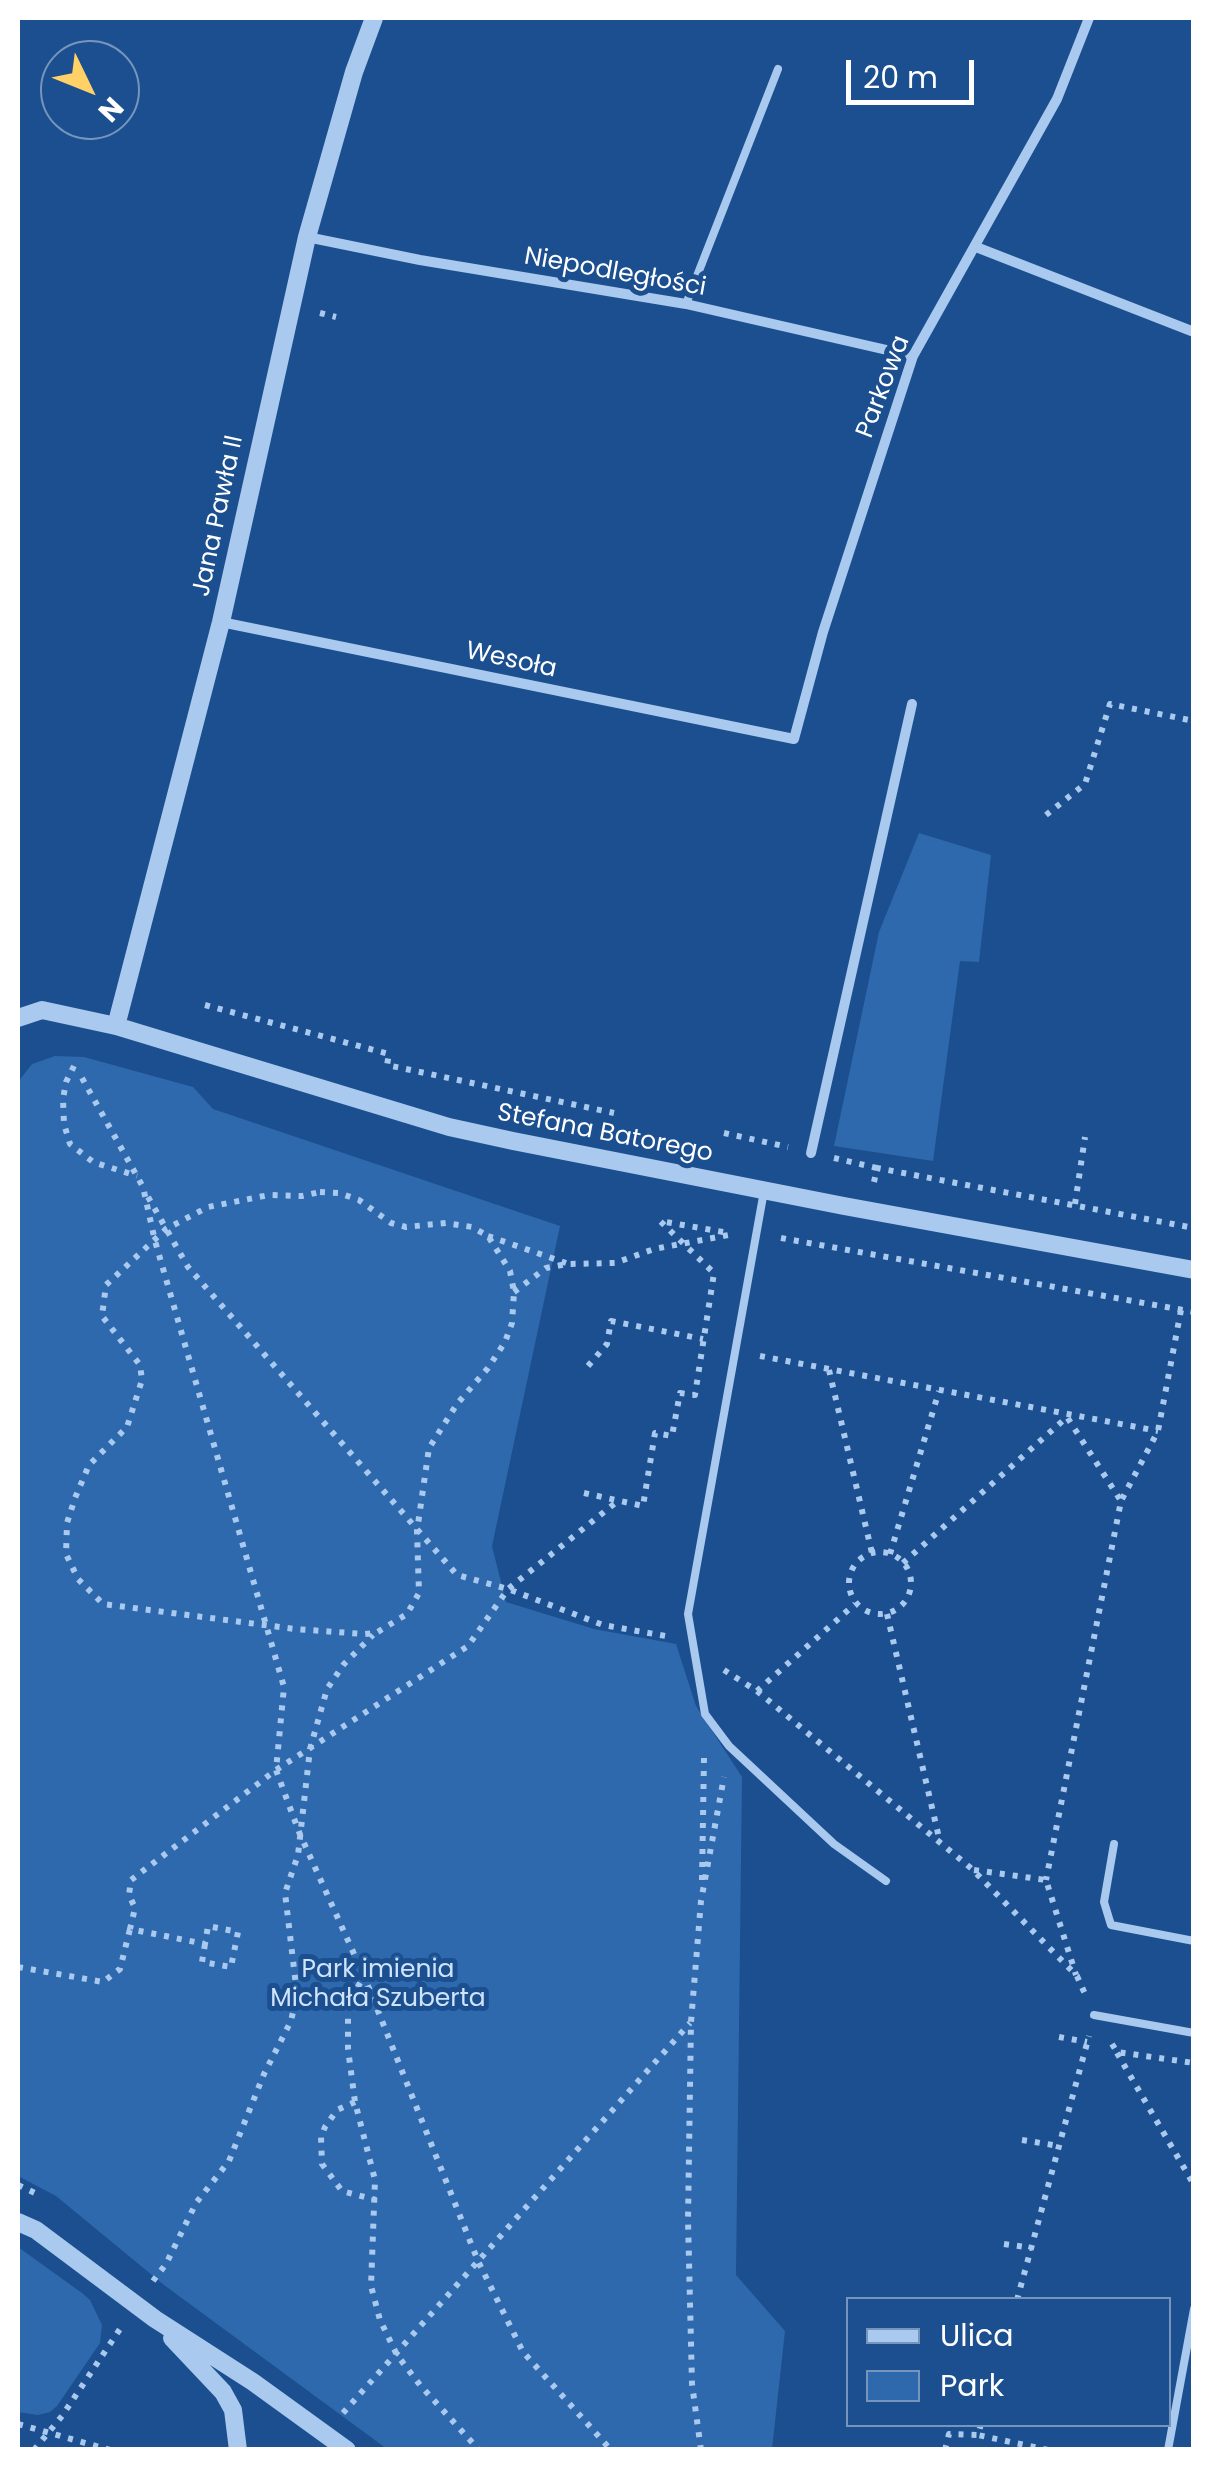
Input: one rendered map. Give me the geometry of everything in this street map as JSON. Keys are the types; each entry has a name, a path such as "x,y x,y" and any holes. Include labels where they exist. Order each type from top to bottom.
{"street":[{"name":"Jana Pawła II","path":"116,1026 221,622 308,237 354,72 374,18"},
{"name":"Parkowa","path":"794,739 824,632 913,356 1057,99 1089,18"},
{"name":"Niepodległości","path":"308,237 420,260 686,304 913,356"},
{"path":"976,247 1194,332"},
{"name":"Wesoła","path":"221,622 794,739"},
{"path":"811,1152 912,704"},
{"name":"Stefana Batorego","path":"18,1018 42,1010 116,1026 449,1126 764,1191 1194,1270"},
{"path":"18,2222 36,2230 136,2306 347,2450"},
{"path":"155,2319 223,2392 233,2410 238,2450"}],"lane":[{"path":"686,304 778,69"},
{"path":"764,1191 688,1614 705,1714 730,1746 834,1844 886,1881"},
{"path":"1114,1844 1104,1902 1111,1924 1194,1941"},
{"path":"1094,2015 1194,2033"},
{"path":"1168,2450 1194,2309"}],"path":[{"path":"1046,816 1085,784 1110,704 1194,722"},
{"path":"204,1005 389,1054 387,1065 614,1113"},
{"path":"74,1066 66,1082 64,1099 64,1124 70,1144 93,1162 137,1176"},
{"path":"82,1078 188,1267 458,1574 604,1625 673,1637 757,1691 972,1869 1077,1976"},
{"path":"1075,1204 1085,1137"},
{"path":"143,1187 155,1242 284,1687 276,1770 299,1832 364,1976 478,2261 523,2352 611,2450"},
{"path":"376,1632 331,1632 103,1604 78,1579 66,1554 67,1524 75,1498 89,1466 127,1427 142,1380 140,1365 102,1316 106,1285 166,1229 208,1207 240,1199 338,1193 359,1200 391,1223 406,1227 460,1224 567,1264"},
{"path":"584,1493 644,1506 656,1433 672,1436 680,1393 695,1395 714,1273 660,1221 1194,1312"},
{"path":"514,1292 546,1268 615,1263 654,1249 735,1234"},
{"path":"34,2450 166,2264 196,2204 229,2161 256,2092 291,2020 297,1994 285,1893 298,1855 310,1749 327,1689 344,1664 376,1632 406,1614 419,1593 418,1531 429,1448 449,1414 488,1368 512,1323 514,1292 506,1263 488,1236"},
{"path":"1018,2297 1094,2015 1046,1880 1121,1500 1158,1432 1182,1310"},
{"path":"588,1366 607,1344 612,1320 703,1339"},
{"path":"762,1336 759,1356 1158,1432"},
{"path":"829,1370 872,1552"},
{"path":"890,1554 939,1390"},
{"path":"1067,1416 1121,1500"},
{"path":"903,1563 1067,1416"},
{"path":"18,1967 103,1982 120,1969 135,1908 129,1895 131,1880 276,1770 468,1646 508,1589 619,1500"},
{"path":"872,1552 890,1554 903,1563 911,1587 899,1609 887,1614 875,1615 855,1604 849,1592 852,1568 872,1552"},
{"path":"757,1691 855,1604"},
{"path":"887,1614 941,1844"},
{"path":"701,2450 692,2366 688,2220 691,2022 701,1901 705,1714"},
{"path":"701,1901 730,1746"},
{"path":"972,1869 1046,1880"},
{"path":"208,1926 238,1932 231,1967 202,1962 205,1944 208,1926"},
{"path":"130,1929 205,1944"},
{"path":"364,1976 447,1972"},
{"path":"364,1976 348,2004 348,2049 355,2102 374,2180 372,2286 380,2320 397,2355 478,2450"},
{"path":"354,2402 691,2022"},
{"path":"1059,2037 1087,2042"},
{"path":"1116,2052 1194,2185"},
{"path":"355,2102 337,2110 325,2128 321,2137 322,2164 342,2191 376,2200"},
{"path":"1022,2140 1059,2146"},
{"path":"1004,2244 1032,2248"},
{"path":"18,2424 110,2450"},
{"path":"978,2436 980,2427"},
{"path":"945,2450 949,2434 1048,2450"}],"green space":[{"path":"919,833 991,855 979,962 960,961 933,1161 834,1146 879,932"},
{"name":"Park imienia Michała Szuberta","path":"55,1056 84,1057 193,1087 213,1109 560,1226 492,1546 506,1602 594,1629 676,1644 696,1706 742,1777 736,2275 785,2331 772,2449 387,2449 164,2285 56,2196 18,2176 18,1082 32,1064"},
{"path":"18,2247 90,2300 102,2325 100,2343 57,2406 38,2415 18,2412"}]}
